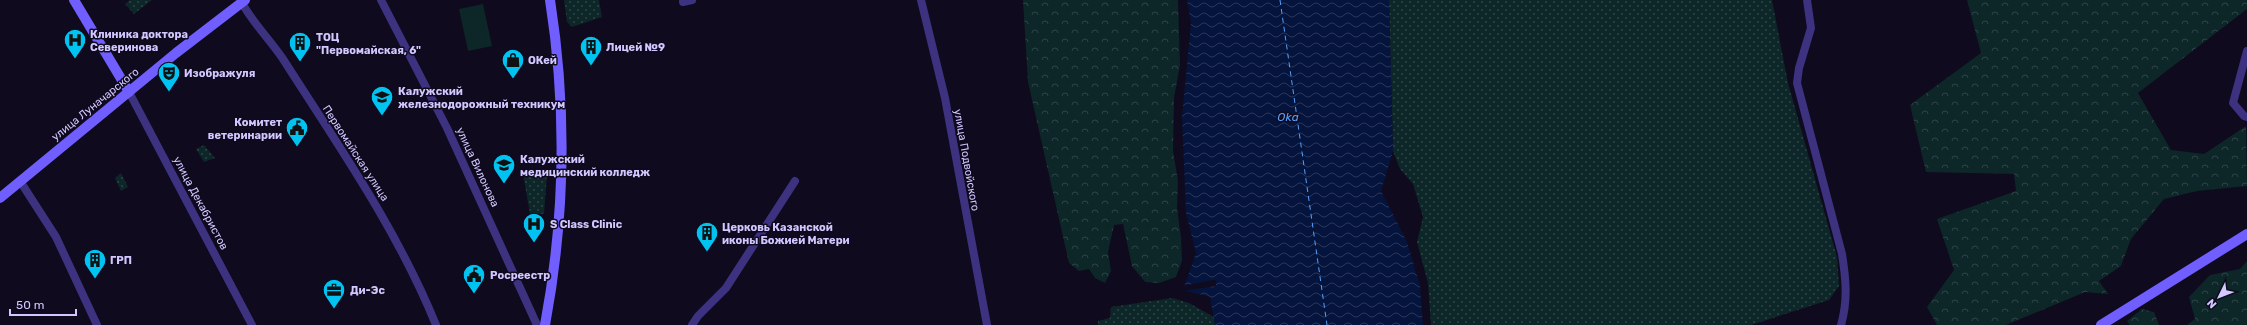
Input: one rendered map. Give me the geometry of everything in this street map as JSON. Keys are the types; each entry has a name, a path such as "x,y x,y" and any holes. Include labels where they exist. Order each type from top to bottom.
{"main road":[{"path":"74,0 129,92"},
{"path":"544,325 559,233 562,134 557,44 550,0"},
{"name":"улица Луначарского","path":"0,198 243,1"},
{"path":"2100,325 2247,234"}],"street":[{"name":"улица Вилонова","path":"382,0 447,128 537,325"},
{"path":"683,2 692,0"},
{"name":"улица Подвойского","path":"922,0 945,98 988,325"},
{"path":"1807,0 1811,28 1799,68 1797,83 1842,254 1846,281 1846,302 1841,325"},
{"name":"Первомайская улица","path":"243,1 248,14 281,57 376,203 420,287 436,325"},
{"path":"2247,52 2233,103 2247,117"},
{"name":"улица Декабристов","path":"129,92 252,325"},
{"path":"20,181 56,237 97,325"},
{"path":"692,325 726,288 794,181"}],"green space":[{"path":"130,0 152,0 134,14 125,4"},
{"path":"564,0 599,0 602,17 572,27 567,22"},
{"path":"1023,0 1178,0 1180,65 1174,98 1173,151 1178,181 1177,208 1181,237 1182,261 1176,277 1159,283 1145,282 1132,266 1123,224 1114,225 1108,252 1111,271 1105,283 1095,278 1089,269 1079,271 1069,263 1028,82"},
{"path":"1389,0 1772,0 1788,83 1837,257 1839,286 1829,300 1751,325 1431,325 1428,283 1417,242 1423,217 1413,184 1400,169 1393,151"},
{"path":"1967,0 2247,0 2247,9 2138,93 2171,150 2204,154 2246,126 2247,186 2197,191 2164,199 2131,239 2121,266 2099,281 2108,294 2085,292 2006,325 1937,325 1927,307 1954,270 1937,219 2016,191 2014,174 1926,172 1910,105 1981,53"},
{"path":"483,4 492,46 468,51 459,9"},
{"path":"204,145 215,158 204,162 196,149"},
{"path":"121,173 128,187 121,191 115,178"},
{"path":"523,174 547,174 544,214 530,214"},
{"path":"2247,261 2247,325 2187,325 2195,319 2189,297 2210,275 2240,269"},
{"path":"1172,298 1189,303 1214,317 1215,325 1098,325 1098,321 1110,318 1111,307"},
{"path":"2142,309 2154,312 2159,325 2130,325 2127,321"}],"water":[{"name":"Oka","path":"1187,0 1389,0 1393,151 1381,191 1407,242 1420,286 1423,325 1215,325 1210,297 1183,290 1196,253 1186,213 1182,117 1191,23"}],"pier":[{"path":"1215,280 1216,286 1181,291 1182,286"}],"ferry route":[{"path":"1280,0 1327,325"}],"place":[{"name":"Клиника доктора Северинова","path":"75,60"},
{"name":"ТОЦ \"Первомайская, 6\"","path":"300,62"},
{"name":"Лицей №9","path":"591,66"},
{"name":"ОКей","path":"513,80"},
{"name":"Изображуля","path":"169,92"},
{"name":"Калужский железнодорожный техникум","path":"382,116"},
{"name":"Комитет ветеринарии","path":"297,148"},
{"name":"Калужский медицинский колледж","path":"504,184"},
{"name":"S Class Clinic","path":"534,244"},
{"name":"Церковь Казанской иконы Божией Матери","path":"707,252"},
{"name":"ГРП","path":"95,280"},
{"name":"Росреестр","path":"474,294"},
{"name":"Ди-Эс","path":"334,310"}]}
